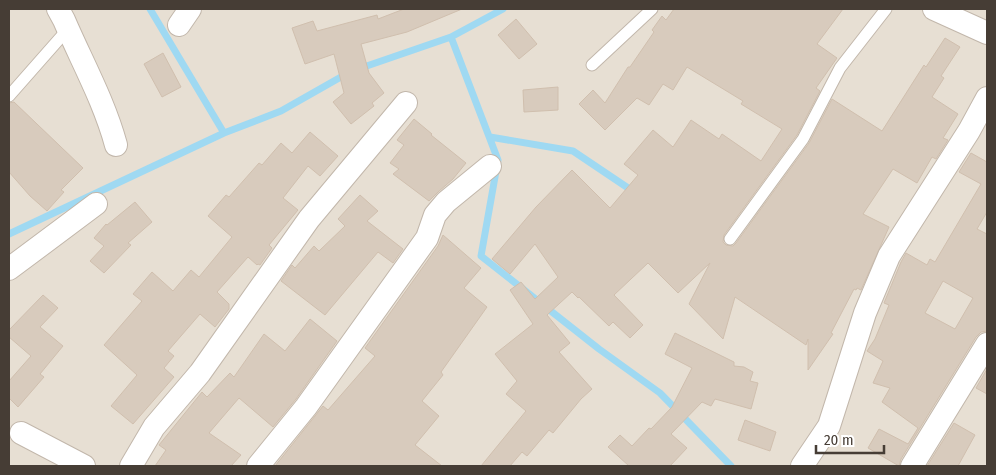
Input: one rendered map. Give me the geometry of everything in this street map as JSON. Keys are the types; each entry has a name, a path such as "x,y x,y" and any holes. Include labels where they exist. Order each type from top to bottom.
{"street":[{"path":"58,9 109,120 116,145"},
{"path":"934,9 987,33"},
{"path":"802,466 829,426 864,313 890,256 969,131 987,98"},
{"path":"131,466 154,427 200,373 309,219 406,103"},
{"path":"258,466 306,407 427,238 435,215 446,202 490,166"},
{"path":"9,269 96,204"},
{"path":"912,466 987,344"},
{"path":"21,433 84,466"}],"lane":[{"path":"592,65 652,9"},
{"path":"730,239 803,139 840,68 886,9"},
{"path":"9,96 68,29"}],"shaded area":[{"path":"9,9 987,9 987,466 9,466"}],"building":[{"path":"404,9 462,9 407,32 361,44 369,73 384,93 372,103 374,106 351,124 333,102 344,93 334,54 305,64 292,28 313,21 317,31 377,15 378,19"},
{"path":"674,9 843,9 817,44 837,58 816,88 820,91 797,135 724,235 723,242 726,245 733,246 736,243 809,143 832,99 882,131 924,65 926,67 945,38 960,47 941,76 944,78 932,97 958,114 943,138 948,140 936,159 932,157 917,183 893,169 863,214 889,227 861,290 854,289 831,333 833,334 808,370 808,339 806,345 735,297 723,339 689,304 710,263 678,293 648,263 614,295 643,325 630,338 613,322 609,326 572,292 547,315 570,343 559,352 592,389 581,399 553,433 549,430 527,456 522,452 510,466 481,466 526,411 506,394 517,381 495,354 533,324 510,290 521,282 535,299 558,277 535,244 510,274 492,259 536,207 572,170 610,208 638,175 624,164 653,130 673,147 691,120 719,139 722,134 761,161 782,129 741,104 743,101 687,67 673,90 663,84 649,105 637,98 605,130 579,104 593,90 605,103 628,67 630,67 654,32 652,30 662,16 666,20"},
{"path":"516,19 537,44 519,59 498,35"},
{"path":"163,53 181,87 162,97 144,64"},
{"path":"558,87 558,110 524,112 523,90"},
{"path":"14,102 83,168 61,190 64,192 47,211 30,196 9,172 9,103"},
{"path":"414,119 466,163 453,179 429,201 393,174 399,169 390,163 404,145 397,140"},
{"path":"310,132 338,156 320,176 308,166 283,198 298,210 269,245 272,248 260,265 257,265 248,257 217,292 229,304 229,309 215,327 200,314 168,351 174,356 164,368 174,377 133,424 111,406 137,375 104,345 142,301 133,294 152,272 173,291 191,270 199,277 232,237 208,216 226,195 229,197 259,163 262,165 281,143 292,153"},
{"path":"971,153 987,162 987,212 977,229 987,234 987,331 981,332 976,337 901,459 899,466 868,448 879,429 908,444 918,428 882,402 890,388 873,383 883,361 867,351 875,339 889,305 884,303 906,253 927,265 930,259 935,262 981,184 959,172","holes":["943,281 973,298 955,329 925,313"]},
{"path":"360,195 378,211 367,221 403,249 393,263 378,252 325,315 281,281 292,265 295,268 314,246 319,251 345,226 338,219"},
{"path":"135,202 152,222 128,243 131,245 104,273 90,261 104,246 94,238 106,224"},
{"path":"443,235 481,268 464,288 487,307 441,372 443,375 422,401 439,416 415,445 442,466 275,466 323,406 328,410 375,356 365,348 438,246"},
{"path":"43,295 58,308 40,327 63,346 40,374 44,377 18,407 9,398 9,381 31,356 9,337 9,330"},
{"path":"310,319 337,341 296,399 273,427 239,398 209,433 241,455 231,466 155,466 166,450 159,445 202,392 207,397 230,373 234,377 264,334 285,351"},
{"path":"675,333 734,362 734,366 744,367 753,372 750,381 758,383 751,409 715,399 711,406 702,402 671,434 687,448 670,466 629,466 608,447 620,435 632,446 649,428 651,429 672,407 692,368 665,354"},
{"path":"987,369 987,394 976,388"},
{"path":"745,420 776,432 770,451 738,440"},
{"path":"954,423 975,435 958,466 927,466"}],"waterway":[{"path":"150,9 224,133"},
{"path":"358,69 451,37 503,9"},
{"path":"451,37 498,160 481,256 599,349 660,393 731,466"},
{"path":"9,234 224,133 281,111 348,73"},
{"path":"490,137 573,151 634,192"}]}
